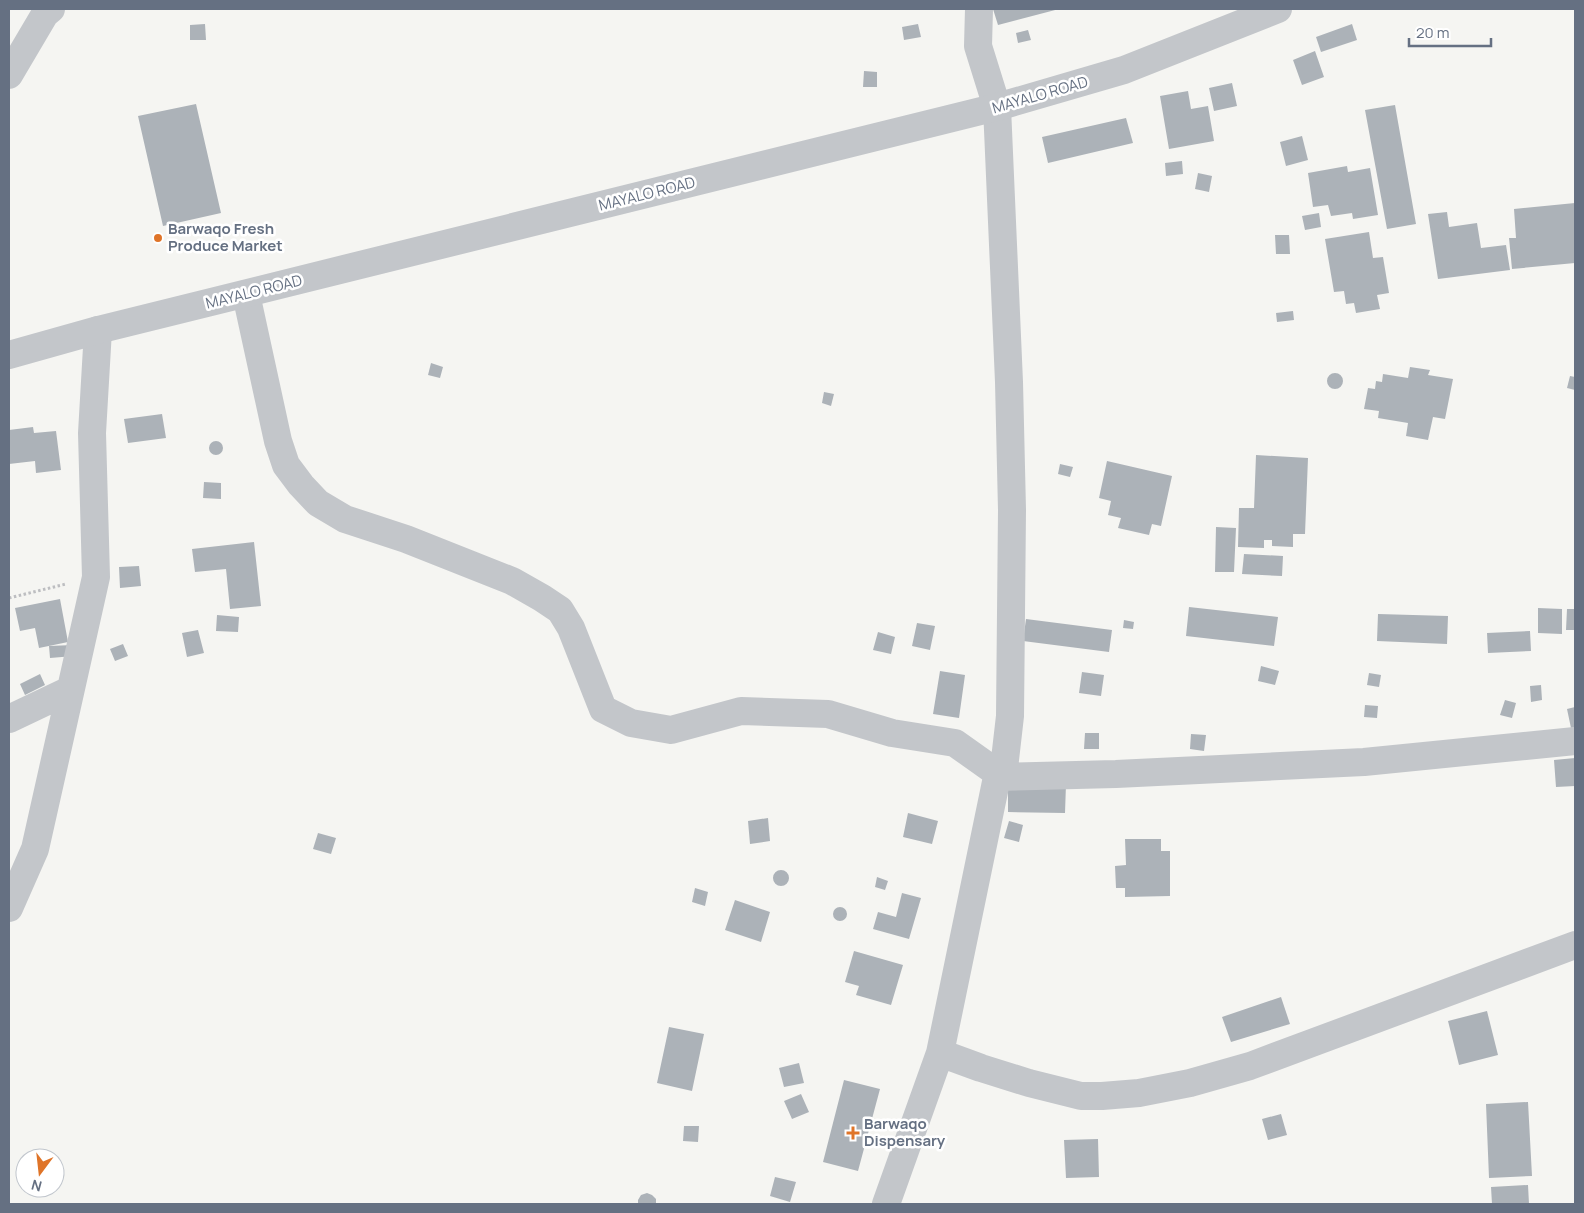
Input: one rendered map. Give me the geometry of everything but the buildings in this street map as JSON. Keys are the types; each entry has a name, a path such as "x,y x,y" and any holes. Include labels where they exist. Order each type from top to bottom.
{"street":[{"path":"979,9 978,46 997,108 1010,382 1012,510 1010,716 1003,777"},
{"name":"MAYALO ROAD","path":"9,355 98,330 997,108 1124,70 1278,9"},
{"path":"9,75 48,11"},
{"path":"246,294 278,441 286,465 301,485 318,503 346,519 406,539 512,582 560,610 571,628 603,709 631,723 671,730 742,711 828,714 892,733 955,742 1003,777"},
{"path":"9,908 34,849 96,577 92,433 98,330"},
{"path":"9,719 70,690"},
{"path":"886,1204 940,1053 997,777 1116,774 1364,762 1575,741"},
{"path":"940,1053 1029,1083 1074,1094 1102,1096 1139,1094 1190,1083 1250,1066 1575,946"}],"path":[{"path":"9,598 96,577"}],"place":[{"name":"Barwaqo Fresh Produce Market","path":"158,238"},
{"name":"Barwaqo Dispensary","path":"853,1133"}]}
